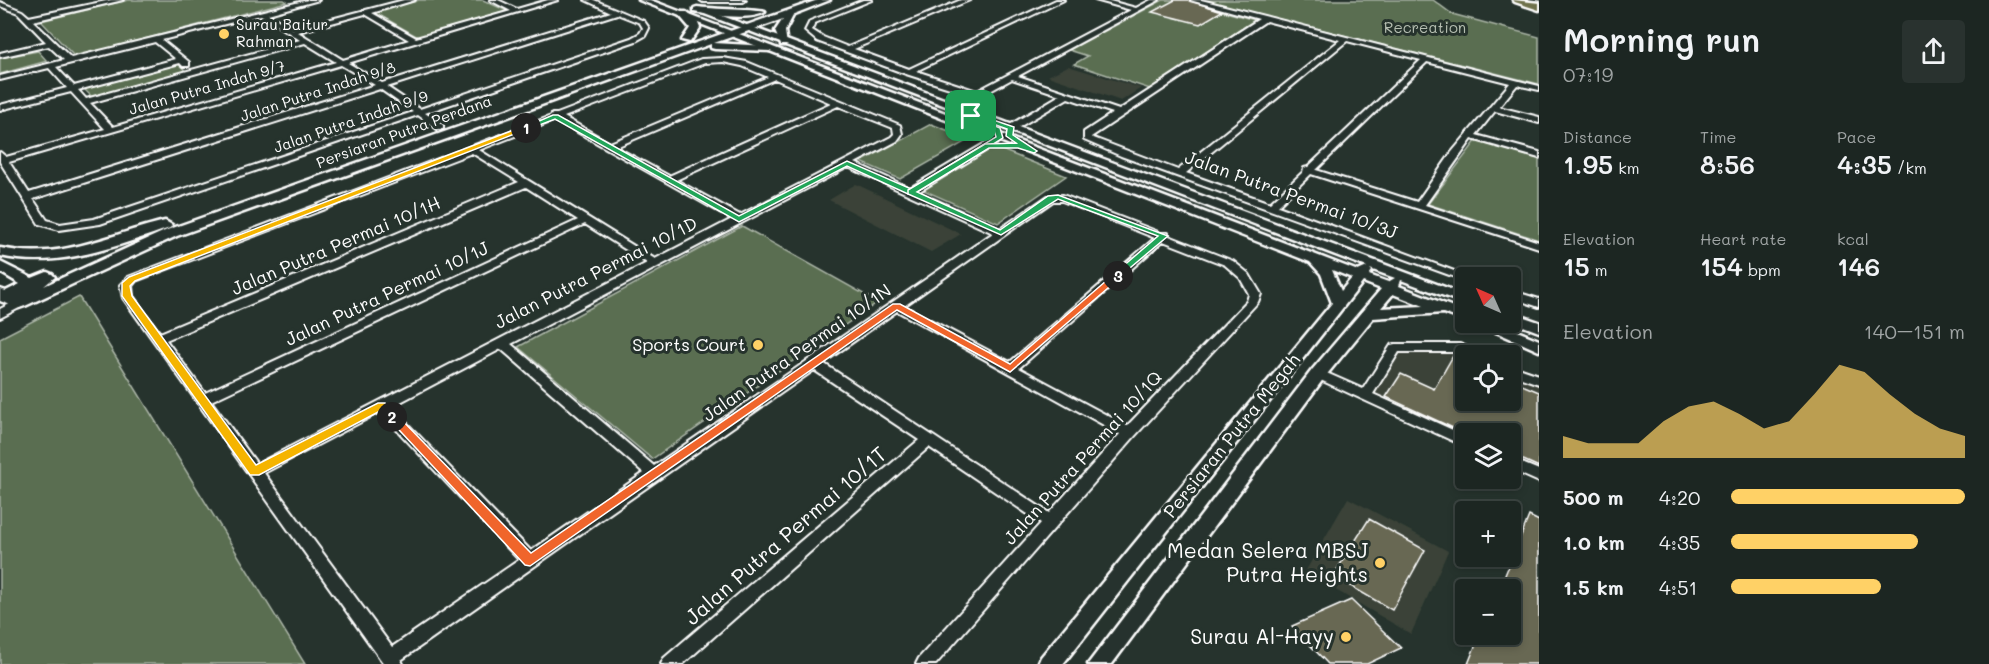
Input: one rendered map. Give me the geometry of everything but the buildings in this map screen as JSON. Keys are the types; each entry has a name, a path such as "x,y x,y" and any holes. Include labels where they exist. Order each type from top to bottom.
{"highway":[{"path":"1519,0 1539,5"},
{"path":"1530,0 1539,5"}],"main road":[{"name":"Persiaran Putra Perdana","path":"6,298 172,233 678,51 732,29 760,12 795,0"},
{"name":"Persiaran Putra Perdana","path":"38,287 165,225 717,28 747,29 826,0"},
{"path":"697,10 730,14 760,12"},
{"path":"682,14 694,23 695,28 687,40"},
{"path":"784,43 780,31 790,14"},
{"path":"678,51 719,45 768,49"},
{"path":"0,252 18,257 56,255 101,245 165,225"},
{"path":"0,266 38,287"}],"street":[{"path":"0,4 19,0"},
{"path":"27,20 120,0"},
{"path":"0,78 262,13 295,2 316,0"},
{"path":"293,31 412,0"},
{"path":"493,0 516,11"},
{"name":"Jalan Putra Indah 9/7","path":"2,158 111,130 555,0"},
{"path":"588,0 616,12"},
{"path":"643,0 717,28"},
{"path":"669,0 697,10 768,49 1287,248 1317,262 1334,286 1339,303"},
{"path":"703,0 743,0"},
{"path":"870,0 818,19 807,28 812,35 848,49 965,92 978,94 1156,0"},
{"path":"848,49 967,0"},
{"path":"909,72 1061,0"},
{"path":"1098,0 1137,10"},
{"path":"1193,0 1539,88"},
{"path":"0,4 20,12 69,61"},
{"path":"366,12 415,41"},
{"name":"Jalan Putra Indah 9/9","path":"28,197 44,222 59,227 96,222 640,37 646,28 642,22 616,12"},
{"name":"Jalan Putra Indah 9/8","path":"28,197 616,12"},
{"path":"262,13 381,86 440,127"},
{"path":"1014,77 1120,113 1265,18"},
{"path":"747,29 999,124 1016,125 1032,136 1366,270 1390,288 1455,313"},
{"path":"1179,174 1345,39"},
{"path":"157,40 195,71"},
{"path":"85,102 307,40"},
{"path":"0,55 51,43"},
{"path":"0,108 181,60"},
{"path":"1272,207 1307,170 1425,60"},
{"path":"392,661 127,296 126,285 132,279 555,116 704,62 735,61 843,103"},
{"path":"51,66 111,130"},
{"path":"608,147 774,77"},
{"path":"1419,206 1455,154 1515,82"},
{"path":"1034,151 1009,136 1016,125 1067,95"},
{"path":"667,180 843,103"},
{"name":"Jalan Putra Permai 10/1D","path":"254,472 894,139 899,131 892,123 843,103"},
{"path":"1494,108 1539,120"},
{"path":"960,109 997,129 1000,138"},
{"name":"Jalan Putra Permai 10/3J","path":"1120,113 1086,136 1101,145 1455,273"},
{"path":"555,116 739,219"},
{"path":"987,133 987,146"},
{"path":"1471,136 1539,155"},
{"path":"911,192 1000,138"},
{"path":"987,146 1019,145"},
{"path":"472,148 655,263"},
{"path":"2,158 28,197"},
{"path":"847,163 1001,233"},
{"path":"1307,170 1539,245"},
{"name":"Jalan Putra Permai 10/1H","path":"158,339 526,183"},
{"name":"Jalan Putra Permai 10/1N","path":"392,661 530,561 1051,198 1058,197 1164,236 1229,263 1245,276"},
{"name":"Jalan Putra Permai 10/1J","path":"202,400 586,220"},
{"path":"1010,369 1164,236"},
{"path":"1287,248 1366,270 1400,275 1455,296"},
{"name":"Persiaran Putra Megah","path":"1049,664 1366,270"},
{"name":"Persiaran Putra Megah","path":"1099,664 1318,374 1400,275"},
{"name":"Jalan Putra Permai 10/1Q","path":"925,664 1129,433 1252,302 1255,294 1245,276"},
{"path":"1521,297 1539,303"},
{"name":"Persiaran Putra Perdana","path":"0,314 6,298"},
{"path":"896,306 1129,433"},
{"path":"1368,314 1407,309 1455,314"},
{"path":"1521,320 1539,327"},
{"path":"1507,333 1539,346"},
{"path":"501,343 654,474"},
{"path":"1365,396 1395,348 1455,348"},
{"path":"813,363 1050,521"},
{"path":"1521,373 1539,380"},
{"path":"1318,374 1455,437"},
{"path":"381,405 530,561"},
{"name":"Jalan Putra Permai 10/1T","path":"670,664 928,440"},
{"path":"1521,468 1539,476"}],"shaded area":[{"path":"1068,66 1141,88 1121,101 1048,76"},
{"path":"856,184 961,234 931,252 829,200"},
{"path":"1401,352 1455,352 1455,411 1521,411 1521,376 1539,384 1539,472 1521,463 1521,423 1455,423 1455,433 1373,396"},
{"path":"1348,498 1448,551 1411,634 1305,572"}],"green space":[{"path":"128,0 284,0 287,2 82,55 73,55 41,21"},
{"path":"419,0 483,0 507,11 418,37 374,12"},
{"path":"1163,0 1181,0 1255,20 1150,89 1074,64 1088,56 1069,50"},
{"name":"Recreation","path":"1203,0 1433,0 1452,14 1539,37 1539,84"},
{"path":"38,51 47,61 0,74 0,58"},
{"path":"178,64 187,72 92,97 84,89"},
{"path":"931,124 970,139 900,179 861,162"},
{"path":"1476,141 1539,159 1539,240 1428,204"},
{"path":"992,146 1066,176 998,223 921,189"},
{"path":"742,226 878,302 652,459 518,347"},
{"path":"79,297 305,664 0,664 0,338"}],"place":[{"name":"Surau Baitur Rahman","path":"224,34"},
{"name":"Sports Court","path":"758,345"},
{"name":"Medan Selera MBSJ Putra Heights","path":"1380,563"},
{"name":"Surau Al-Hayy","path":"1346,637"}],"route":[{"path":"971,116 960,109 1011,128 1009,136 1034,151 1019,145 987,146 911,192 1001,233 1051,198 1058,197 1164,236 1010,369 896,306 530,561 381,405 254,472 127,296 125,290 126,285 132,279 555,116 739,219 847,163 911,192 1000,138 997,129 971,116"}]}
